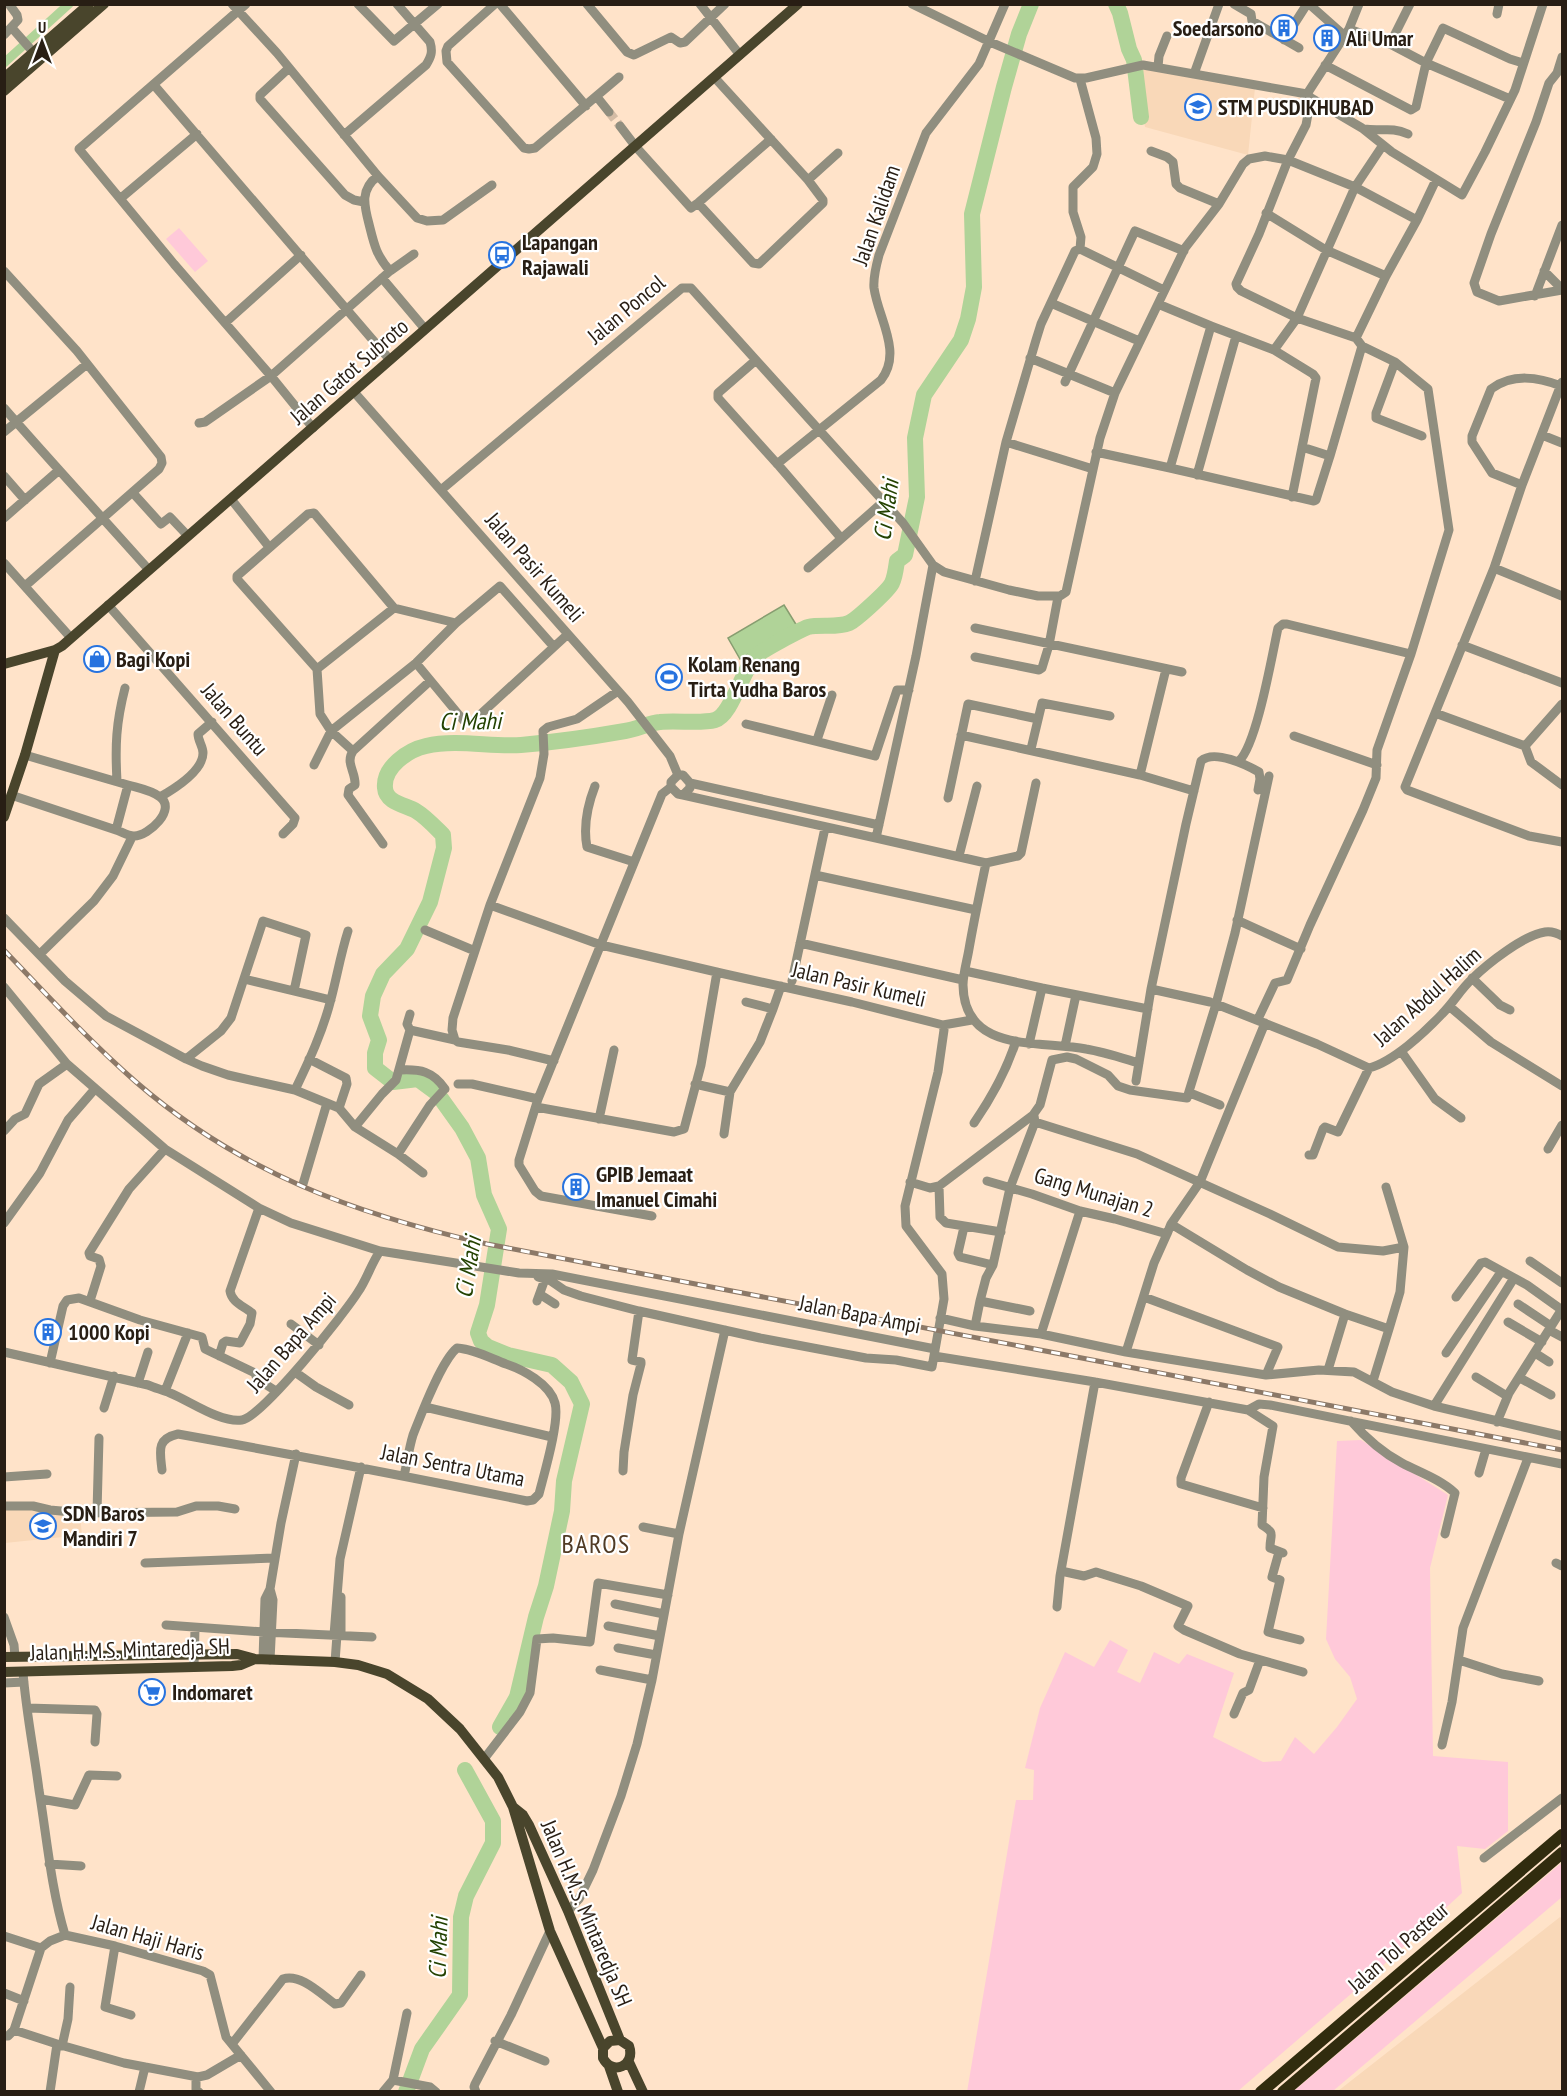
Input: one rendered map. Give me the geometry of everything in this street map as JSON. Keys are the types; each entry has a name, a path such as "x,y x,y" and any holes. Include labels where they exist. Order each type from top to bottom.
{"highway":[{"name":"Jalan Tol Pasteur","path":"1261,2091 1563,1835"},
{"name":"Jalan Tol Pasteur","path":"1283,2091 1563,1853"}],"main road":[{"path":"4,91 35,54 89,4"},
{"name":"Jalan Gatot Subroto","path":"55,650 314,428 798,4"},
{"path":"4,78 104,5"},
{"path":"4,664 55,650 25,755 4,817"},
{"path":"32,656 40,659 46,665 48,677"},
{"name":"Jalan H.M.S. Mintaredja SH","path":"10,1657 237,1654 262,1659 358,1665 387,1674 412,1687 460,1729 498,1777 513,1807 545,1919 603,2048 603,2058 609,2066 618,2091"},
{"name":"Jalan H.M.S. Mintaredja SH","path":"4,1672 24,1677 232,1666 262,1659"},
{"name":"Jalan H.M.S. Mintaredja SH","path":"513,1807 523,1815 529,1825 568,1910 620,2040"},
{"path":"545,1919 546,1912 551,1907 562,1905 568,1910"},
{"name":"Jalan H.M.S. Mintaredja SH","path":"603,2048 610,2041 620,2040 627,2043 631,2050 629,2062 643,2091"},
{"path":"609,2066 622,2067 629,2062"}],"street":[{"path":"9,4 18,20 8,31 21,39 35,54"},
{"path":"246,4 235,8 154,85 79,149 314,428"},
{"path":"358,4 393,41 438,4"},
{"path":"344,135 426,65 430,58 432,48 430,42 397,4"},
{"path":"495,4 448,46 447,62 524,148 535,148 619,77"},
{"path":"500,4 586,106"},
{"path":"587,4 627,52 634,55 671,37 683,44 725,4"},
{"path":"700,4 740,55"},
{"path":"912,4 1005,49 1080,79 1138,66 1158,67 1309,96 1362,128 1383,145 1462,195 1509,99 1543,4"},
{"name":"Jalan Kalidam","path":"777,464 881,380 888,369 890,346 874,289 874,273 879,255 926,133 979,64 1005,4"},
{"path":"1194,74 1219,4"},
{"path":"1234,4 1251,14 1252,21 1299,48"},
{"path":"1284,40 1308,4 1347,32 1390,44 1426,63 1509,99"},
{"path":"1126,1352 1154,1263 1171,1224 1200,1182 1228,1117 1275,982 1287,980 1376,778 1377,750 1411,654 1450,524 1428,389 1395,362 1362,346 1356,338 1297,318 1236,287 1288,160 1306,125 1309,96 1325,65 1347,32 1359,4"},
{"path":"1390,44 1410,4"},
{"path":"235,8 278,53 378,176 417,218 427,221 446,219 492,185"},
{"path":"1325,65 1411,110 1416,107 1426,63 1441,30 1446,28 1523,63"},
{"path":"1158,67 1159,56 1167,36"},
{"path":"1563,57 1560,75 1549,82 1536,122 1473,283 1478,292 1499,301 1563,290"},
{"path":"289,68 260,95 260,99 345,195 354,200 364,201"},
{"path":"698,203 753,263 759,264 823,203 823,197 715,78"},
{"path":"975,581 1006,442 1030,358 1041,324 1076,251 1080,249 1081,237 1072,212 1073,187 1093,166 1098,147 1080,79"},
{"path":"154,85 390,360"},
{"path":"597,97 609,112"},
{"path":"620,126 691,208 771,140"},
{"path":"1362,128 1376,131 1392,128 1408,134"},
{"path":"120,198 197,134"},
{"path":"1274,350 1297,318 1355,187 1383,145"},
{"path":"1150,151 1167,157 1173,162 1176,184 1180,188 1219,204"},
{"path":"808,180 838,153"},
{"path":"876,838 909,690 933,565 944,572 1038,596 1058,597 1066,592 1096,452 1115,393 1184,251 1249,159 1265,156 1288,160 1355,187 1417,220"},
{"path":"378,176 368,186 364,201 374,248 390,271"},
{"path":"1356,338 1434,184"},
{"path":"1266,213 1326,250 1386,276"},
{"path":"1535,296 1563,225"},
{"path":"1067,378 1135,230 1184,251"},
{"path":"1080,249 1164,290"},
{"path":"199,423 205,422 271,376 390,271 414,254"},
{"path":"225,322 301,255"},
{"path":"4,271 87,364 161,457 162,463 159,469 133,493 25,586"},
{"path":"1544,271 1563,290"},
{"path":"382,278 425,329"},
{"name":"Jalan Poncol","path":"441,490 681,288 691,288 903,523 933,565"},
{"path":"1051,303 1139,341"},
{"path":"1158,304 1274,350 1316,378 1292,497"},
{"path":"1170,468 1211,326"},
{"path":"1197,475 1236,336"},
{"path":"1096,452 1315,501 1362,346"},
{"path":"1030,358 1067,378 1115,393"},
{"path":"756,360 716,396 841,538"},
{"path":"1395,362 1376,418 1422,436"},
{"path":"4,432 87,364"},
{"path":"1522,485 1497,476 1487,469 1474,448 1472,436 1491,389 1497,385 1526,377 1562,384 1522,485 1494,568 1405,783 1407,790 1529,836 1563,842"},
{"name":"Jalan Pasir Kumeli","path":"354,392 618,691 670,756 678,775 688,778 690,783"},
{"path":"4,408 149,570"},
{"path":"1542,435 1563,443"},
{"path":"1006,442 1093,469"},
{"path":"1302,447 1329,456"},
{"path":"4,518 58,471"},
{"path":"4,476 25,500"},
{"path":"133,493 161,524 170,517 188,536"},
{"path":"231,499 269,547"},
{"path":"808,568 883,502"},
{"path":"353,750 331,731 320,714 317,669 237,579 238,573 308,514 314,513 394,608 456,623"},
{"path":"4,563 71,638"},
{"path":"1494,568 1563,596"},
{"path":"314,765 331,731 416,663 456,623 500,586 554,647"},
{"path":"975,657 1039,670 1044,665 1058,597"},
{"name":"Jalan Buntu","path":"108,605 295,818 293,824 283,834"},
{"path":"317,669 394,608"},
{"path":"1239,761 1245,754 1254,731 1278,628 1281,625 1287,624 1411,654"},
{"path":"975,628 1182,672"},
{"path":"416,663 464,721 471,723 568,634"},
{"path":"1462,645 1563,683"},
{"path":"1140,775 1166,669"},
{"path":"383,844 348,795 349,789 355,785 356,781 350,763 350,754 430,681"},
{"path":"117,781 116,725 125,688"},
{"path":"746,724 876,756 897,690 909,690"},
{"path":"455,1040 452,1030 453,1018 490,906 540,778 544,729 577,719 618,691"},
{"path":"817,740 832,695"},
{"path":"1031,750 1041,703 1110,716"},
{"path":"948,798 969,704 1038,719"},
{"path":"1525,746 1563,704"},
{"path":"1435,713 1525,746 1531,762 1563,785"},
{"path":"160,797 187,779 196,768 203,753 198,734 212,722"},
{"path":"961,735 1140,775 1194,791"},
{"path":"1293,736 1377,765"},
{"path":"12,795 132,837 148,832 162,817 165,810 164,802 160,797 117,781 25,755"},
{"path":"1136,1082 1151,988 1201,761 1205,757 1239,761 1259,772 1258,790"},
{"path":"652,1216 538,1194 519,1163 537,1103 634,862 662,794 671,787 671,782 678,775"},
{"path":"975,1326 986,1278 993,1265 1010,1188 1040,1105 1052,1060 1067,1057 1108,1075 1118,1086 1130,1090 1187,1098 1237,920 1269,776"},
{"path":"683,795 687,792 690,783 879,825"},
{"path":"671,787 678,795 699,797 825,828 986,863 1014,857 1021,853 1036,783"},
{"path":"116,830 128,785"},
{"path":"595,786 588,802 586,835 588,847 634,862"},
{"path":"959,856 977,786"},
{"path":"792,981 825,828"},
{"path":"40,954 94,901 112,876 132,837"},
{"path":"986,863 964,976 967,1010 972,1020 1000,1038 1029,1044 1085,1048 1139,1062"},
{"path":"815,875 976,910"},
{"name":"Jalan Pasir Kumeli","path":"490,906 601,945 943,1025 938,1072 904,1206 906,1226 942,1274 944,1299 935,1352"},
{"path":"4,918 64,981 106,1016 186,1059 228,1075 295,1090 339,1108 355,1127 423,1173"},
{"path":"1237,920 1301,949"},
{"path":"186,1059 227,1025 231,1018 263,921 306,936 294,991"},
{"path":"425,930 475,951"},
{"path":"295,1090 331,1000 348,931"},
{"name":"Jalan Abdul Halim","path":"1151,988 1213,1003 1261,1021 1369,1068 1377,1066 1401,1051 1449,1006 1472,978 1493,962 1530,937 1547,931 1563,936"},
{"path":"800,943 964,976 1042,988 1148,1009"},
{"path":"458,1084 472,1084 599,1119 680,1132 684,1129 701,1065 717,972"},
{"path":"1472,978 1497,1002 1510,1010"},
{"path":"244,979 331,1000"},
{"path":"724,1134 730,1092 760,1042 781,986"},
{"path":"4,987 67,1064 94,1090 165,1149 259,1208 291,1223 380,1251"},
{"path":"1029,1044 1042,988"},
{"path":"1065,1046 1076,995"},
{"path":"746,1002 773,1009"},
{"path":"1449,1006 1491,1042 1563,1086"},
{"path":"355,1127 382,1094 391,1087 399,1072 410,1030 408,1024 410,1014"},
{"path":"943,1025 972,1020"},
{"path":"410,1030 554,1061"},
{"path":"974,1123 997,1088 1009,1064 1016,1041"},
{"path":"599,1119 614,1050"},
{"path":"1401,1051 1436,1099 1461,1118"},
{"path":"309,1059 346,1078 347,1084 339,1108"},
{"path":"4,1131 15,1119 25,1114 39,1084 67,1064"},
{"path":"1309,1155 1313,1155 1316,1151 1325,1127 1338,1132 1369,1068"},
{"path":"398,1154 429,1105 444,1090 440,1081 422,1070 399,1072"},
{"path":"695,1084 730,1092"},
{"path":"4,1223 40,1173 68,1120 94,1090"},
{"path":"1190,1092 1220,1105"},
{"path":"303,1184 327,1103"},
{"path":"1034,1118 1137,1154 1338,1247 1383,1251 1404,1247"},
{"path":"910,1182 930,1188 939,1186 1034,1118"},
{"path":"1548,1149 1561,1130"},
{"path":"90,1301 101,1266 99,1259 92,1257 89,1253 129,1189 165,1149"},
{"name":"Gang Munajan 2","path":"987,1181 1080,1211 1115,1218 1167,1234"},
{"path":"939,1186 940,1217 946,1223 1001,1232"},
{"path":"1373,1381 1400,1292 1404,1247 1386,1187"},
{"path":"219,1356 223,1343 226,1341 240,1343 250,1324 252,1313 235,1301 230,1291 259,1208"},
{"path":"1041,1334 1080,1211"},
{"path":"1171,1224 1259,1277 1344,1314 1389,1329"},
{"path":"964,1227 958,1253 960,1257 993,1265"},
{"name":"Jalan Bapa Ampi","path":"4,1352 114,1376 165,1391 209,1413 242,1420 252,1416 319,1345 359,1291 380,1251 505,1270 545,1279 581,1296 639,1311 866,1358 896,1360 932,1367 935,1352 552,1274 519,1273"},
{"path":"1530,1261 1563,1283"},
{"path":"1456,1297 1483,1262 1527,1285 1562,1309 1508,1396 1497,1422"},
{"path":"1446,1353 1501,1272"},
{"path":"1434,1406 1514,1278"},
{"path":"545,1279 539,1298 555,1304"},
{"path":"1144,1297 1279,1344 1266,1375"},
{"path":"50,1363 63,1306 67,1300 72,1298 90,1301 102,1307 202,1337 205,1349 255,1373 257,1379 276,1391"},
{"path":"980,1301 1030,1311"},
{"path":"1518,1304 1563,1337"},
{"path":"624,1471 624,1452 633,1395 641,1364 632,1360 639,1311"},
{"path":"1328,1370 1344,1314"},
{"path":"940,1318 975,1326 1041,1334 1126,1352 1266,1375 1328,1370 1354,1372 1392,1392 1434,1406 1563,1436"},
{"path":"1508,1322 1542,1342"},
{"path":"291,1324 319,1345"},
{"path":"568,1910 579,1899 593,1870 621,1796 637,1744 652,1680 679,1534 725,1330"},
{"path":"165,1391 188,1333"},
{"path":"404,1476 413,1437 425,1407 447,1360 452,1352 460,1348 525,1371 543,1386 556,1404 552,1437 425,1407"},
{"path":"138,1383 148,1352"},
{"path":"935,1352 1248,1410 1273,1426 1264,1477 1262,1525 1271,1530 1270,1548 1281,1552 1272,1576 1280,1580 1268,1632 1300,1640"},
{"path":"1535,1353 1549,1362"},
{"path":"295,1372 316,1387 349,1405"},
{"path":"105,1408 114,1376"},
{"path":"1476,1377 1508,1396"},
{"path":"1520,1378 1551,1395"},
{"path":"1057,1606 1061,1571 1095,1382"},
{"path":"1209,1402 1181,1478 1181,1484 1263,1508"},
{"path":"1248,1410 1259,1404 1270,1404 1563,1464"},
{"path":"1351,1421 1360,1432 1400,1462 1424,1473 1455,1493 1445,1534"},
{"name":"Jalan Sentra Utama","path":"162,1470 160,1452 163,1441 169,1436 178,1434 296,1454 527,1501 537,1498 552,1437"},
{"path":"97,1512 99,1438"},
{"path":"1479,1473 1486,1449"},
{"path":"262,1659 273,1600 270,1589 274,1558 296,1454"},
{"path":"1442,1745 1452,1702 1463,1628 1528,1458"},
{"path":"335,1662 340,1559 361,1467"},
{"path":"4,1476 47,1474"},
{"path":"4,1506 33,1506 64,1512 177,1512 196,1506 235,1509"},
{"path":"643,1527 679,1534"},
{"path":"145,1563 274,1558"},
{"path":"1061,1571 1084,1576 1096,1572 1141,1586 1188,1606 1178,1626 1208,1641 1260,1660 1303,1672"},
{"path":"484,1759 520,1712 530,1693 537,1639 553,1638 590,1642 598,1583 668,1595"},
{"path":"615,1604 664,1614"},
{"path":"4,1617 10,1657"},
{"path":"166,1625 372,1637"},
{"path":"608,1626 660,1636"},
{"path":"194,1667 195,1628"},
{"path":"618,1648 656,1655"},
{"path":"1234,1714 1243,1693 1249,1690 1260,1660"},
{"path":"1459,1660 1502,1674 1539,1681"},
{"path":"600,1670 652,1680"},
{"path":"4,1683 24,1677"},
{"name":"Jalan Haji Haris","path":"24,1677 49,1864 57,1908 65,1935 115,1946 203,1971 210,1976 224,2032 271,2091"},
{"path":"27,1708 95,1710 98,1714 95,1742"},
{"path":"41,1799 75,1805 89,1775 117,1776"},
{"path":"1484,1858 1563,1798"},
{"path":"49,1864 81,1866"},
{"path":"476,2091 475,2084 550,1931"},
{"path":"4,2036 8,2036 14,2030 41,1948 50,1941 65,1935"},
{"path":"4,1936 41,1948"},
{"path":"115,1946 105,2007 131,2015"},
{"path":"232,2044 283,1979 289,1977 298,1979 338,2004 361,1975"},
{"path":"50,2091 59,2045 68,2019 70,1987"},
{"path":"4,1993 24,2001"},
{"path":"383,2091 396,2080 407,2013"},
{"path":"14,2030 108,2060 196,2077 207,2075 241,2055"},
{"path":"495,2041 545,2061"},
{"path":"139,2091 145,2067"},
{"path":"196,2077 196,2090 199,2091"},
{"path":"396,2080 430,2087 436,2091"}],"shaded area":[{"name":"STM PUSDIKHUBAD","path":"1137,67 1255,88 1248,155 1145,127"},
{"path":"179,228 208,261 195,272 166,239"},
{"path":"784,605 797,626 740,659 728,638"},
{"path":"1361,1440 1448,1495 1430,1568 1433,1756 1508,1762 1508,1831 1485,1849 1457,1846 1462,1893 1366,1981 1238,2091 967,2092 1016,1800 1033,1800 1034,1770 1025,1768 1040,1708 1065,1652 1094,1667 1110,1640 1128,1650 1117,1672 1140,1683 1154,1652 1179,1664 1187,1654 1234,1673 1213,1737 1263,1762 1281,1761 1295,1737 1314,1754 1357,1699 1350,1677 1335,1659 1326,1639 1337,1441"},
{"name":"SDN Baros Mandiri 7","path":"13,1506 80,1516 82,1535 5,1543 5,1507"},
{"path":"1560,1864 1562,1866 1562,1897 1333,2091 1294,2091"},
{"path":"1560,1917 1562,1919 1562,2091 1338,2091"}],"waterway":[{"path":"4,63 69,4"},
{"name":"Ci Mahi","path":"500,1727 517,1697 536,1617 546,1586 562,1511 564,1481 582,1404 571,1382 552,1365 508,1355 488,1347 481,1341 478,1333 487,1305 499,1229 484,1195 478,1158 462,1128 437,1093 418,1079 393,1082 375,1068 375,1053 379,1040 370,1016 373,996 383,974 407,949 430,902 444,848 443,835 430,822 416,811 389,797 386,793 385,780 398,761 412,751 426,746 450,743 521,745 612,733 660,722 715,720 727,710 756,656 808,627 849,623 890,587 897,561 905,555 917,497 915,438 924,395 961,340 968,319 974,287 972,214 1004,87 1019,34 1031,4"},
{"path":"1116,4 1134,60 1141,117"},
{"name":"Ci Mahi","path":"406,2092 422,2049 460,1995 461,1917 466,1896 493,1843 493,1821 465,1770"}],"tunnel":[{"path":"609,112 620,126"}],"railway":[{"path":"4,950 68,1018 136,1082 175,1114 216,1141 301,1186 391,1219 487,1244 1562,1450"}],"place":[{"name":"Soedarsono","path":"1284,28"},
{"name":"Ali Umar","path":"1327,38"},
{"name":"STM PUSDIKHUBAD","path":"1198,107"},
{"name":"Lapangan Rajawali","path":"502,255"},
{"name":"Bagi Kopi","path":"97,659"},
{"name":"Kolam Renang Tirta Yudha Baros","path":"669,677"},
{"name":"GPIB Jemaat Imanuel Cimahi","path":"576,1187"},
{"name":"1000 Kopi","path":"48,1332"},
{"name":"SDN Baros Mandiri 7","path":"43,1526"},
{"name":"Indomaret","path":"152,1692"}],"district":[{"name":"BAROS","path":"596,1543"}]}
